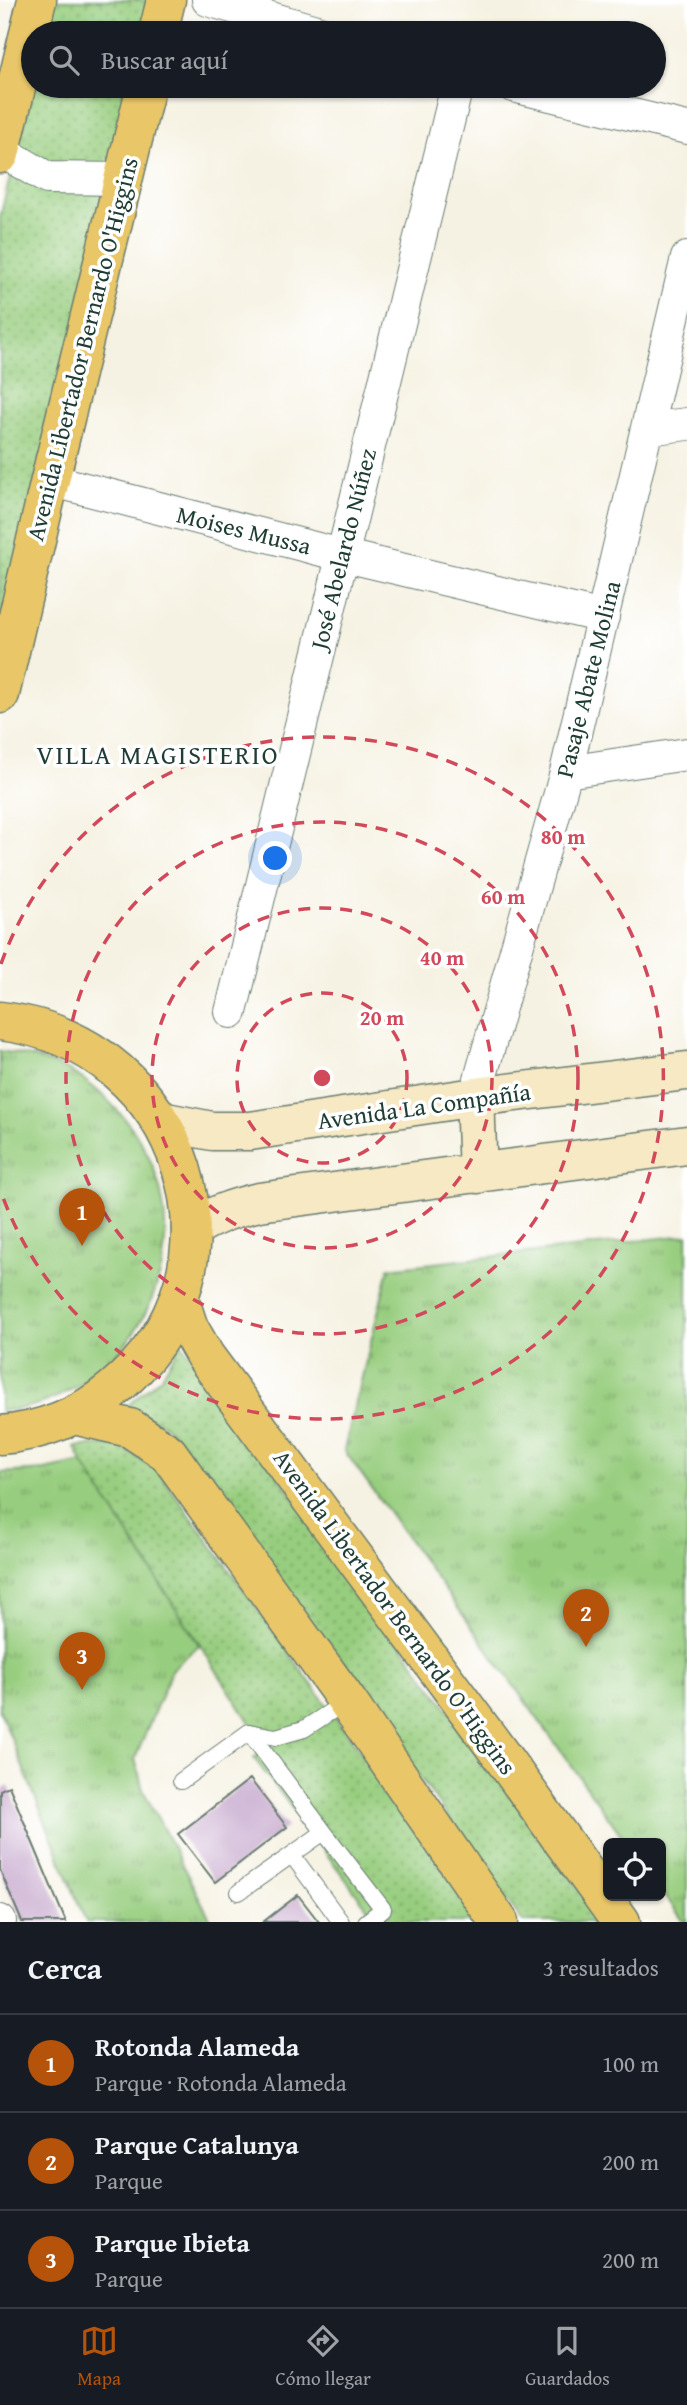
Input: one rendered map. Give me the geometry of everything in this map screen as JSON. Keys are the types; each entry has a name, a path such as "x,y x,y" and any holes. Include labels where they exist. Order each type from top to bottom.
{"main road":[{"path":"32,21 37,0"},
{"path":"161,21 166,0"},
{"path":"0,152 21,66"},
{"name":"Avenida Libertador Bernardo O'Higgins","path":"0,694 143,98"},
{"path":"0,1434 45,1427 74,1415 102,1399 127,1379 149,1354 166,1327 179,1298 186,1275 191,1229 189,1201 174,1146 144,1097 124,1075 76,1041 7,1017"},
{"name":"Avenida La Compañía","path":"161,1121 212,1131 250,1131 475,1097 687,1071"},
{"path":"475,1097 478,1174"},
{"path":"191,1229 219,1212 259,1202 687,1145"},
{"name":"Avenida Libertador Bernardo O'Higgins","path":"179,1298 189,1328 205,1356 495,1747 621,1922"},
{"path":"74,1415 130,1428 168,1453 346,1701 499,1922"}],"street":[{"path":"208,0 281,21"},
{"name":"José Abelardo Núñez","path":"231,1012 454,98"},
{"path":"563,98 687,128"},
{"path":"0,152 47,178 124,179"},
{"name":"Pasaje Abate Molina","path":"475,1097 566,772 687,258"},
{"path":"647,429 687,424"},
{"name":"Moises Mussa","path":"50,480 341,555 603,617"},
{"path":"566,772 687,754"}],"lane":[{"path":"181,1781 249,1732 276,1737 304,1729 346,1701"},
{"path":"249,1732 388,1916 366,1922"},
{"path":"239,1892 324,1832"},
{"path":"292,1855 341,1922"}],"green space":[{"path":"54,0 157,0 153,21 49,21"},
{"path":"30,98 134,98 0,650 0,217"},
{"path":"0,1051 36,1058 71,1072 95,1089 116,1109 140,1140 156,1174 164,1210 164,1247 158,1283 143,1317 122,1348 93,1375 61,1395 25,1408 0,1411"},
{"path":"687,1235 687,1922 684,1922 666,1897 666,1838 623,1838 344,1450 389,1268"},
{"path":"181,1343 603,1922 523,1922 179,1440 162,1423 125,1408 162,1376"},
{"path":"119,1446 158,1471 483,1922 378,1922 254,1758 267,1749 82,1462 75,1447"},
{"path":"82,1462 199,1645 172,1669 135,1759 143,1790 212,1922 86,1922 0,1711 0,1473 45,1470"}],"building":[{"path":"250,1779 287,1827 215,1882 178,1834"},
{"path":"9,1786 66,1922 22,1922 0,1870 0,1790"},
{"path":"298,1895 319,1922 263,1922"}],"place":[{"name":"Rotonda Alameda","path":"82,1246"},
{"name":"Parque Catalunya","path":"586,1647"},
{"name":"Parque Ibieta","path":"82,1690"}],"district":[{"name":"VILLA MAGISTERIO","path":"158,754"}]}
